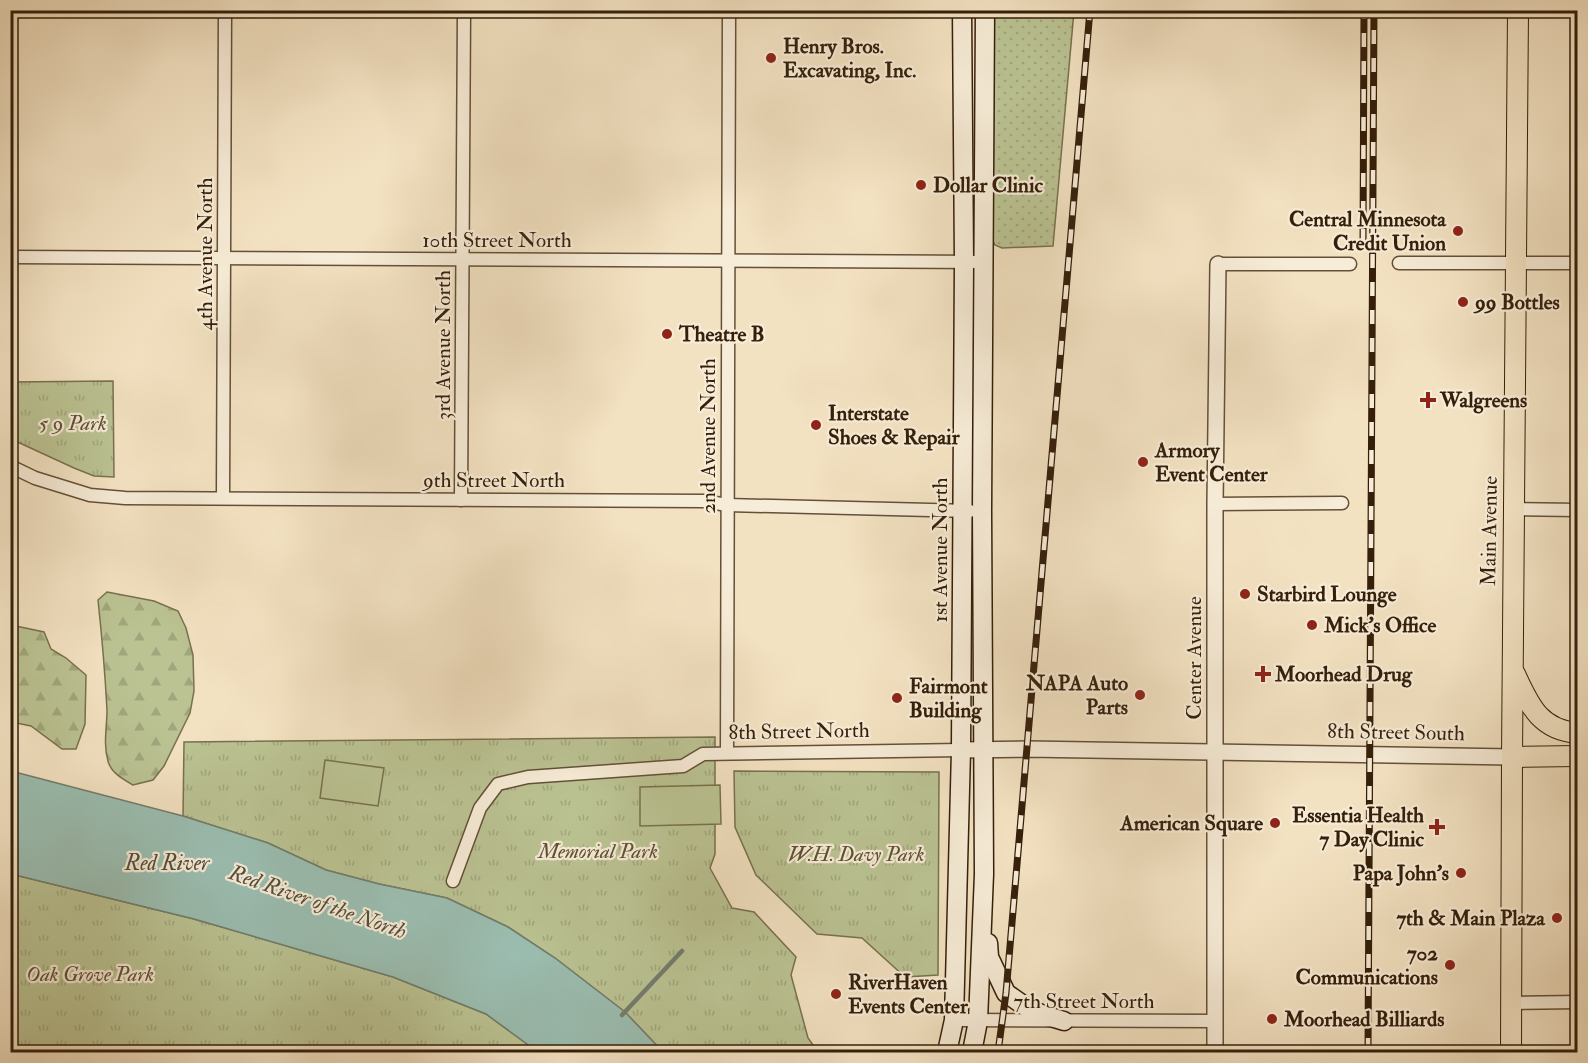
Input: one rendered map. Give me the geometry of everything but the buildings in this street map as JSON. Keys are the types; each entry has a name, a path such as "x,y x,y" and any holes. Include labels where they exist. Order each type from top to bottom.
{"main road":[{"name":"1st Avenue North","path":"947,1053 954,1020 961,750 964,262 962,10"},
{"name":"1st Avenue North","path":"972,1053 978,1021 984,874 982,511 985,10"},
{"name":"Main Avenue","path":"1511,1053 1518,10"},
{"path":"1512,669 1528,702 1539,718 1564,732 1578,733"},
{"name":"8th Street South","path":"1512,757 1578,756"},
{"path":"984,874 989,957 1006,993 1026,1007 1064,1021"}],"street":[{"name":"4th Avenue North","path":"224,498 225,10"},
{"name":"3rd Avenue North","path":"461,500 464,10"},
{"name":"2nd Avenue North","path":"727,753 729,10"},
{"name":"10th Street North","path":"10,258 984,262"},
{"path":"1399,263 1578,263"},
{"path":"1218,264 1350,264"},
{"name":"Center Avenue","path":"1215,1053 1214,752 1218,264"},
{"name":"9th Street North","path":"10,466 35,477 90,495 125,498 704,501 727,505 982,511"},
{"path":"1215,504 1342,503"},
{"path":"1514,509 1578,510"},
{"name":"8th Street North","path":"453,881 480,808 498,783 528,777 683,766 703,754 727,753 1028,748 1214,752"},
{"name":"8th Street South","path":"1214,752 1512,757"},
{"path":"1512,1003 1578,1002"},
{"name":"7th Street North","path":"954,1020 1215,1021"}],"green space":[{"path":"994,11 1074,11 1053,246 1002,248 995,245 993,241"},
{"name":"5 9 Park","path":"113,381 114,477 94,476 11,439 11,382"},
{"path":"107,592 154,601 178,611 186,628 193,655 194,691 190,713 164,766 153,780 133,785 121,778 110,765 105,742 107,710 98,600"},
{"path":"11,625 44,632 51,649 86,675 85,724 76,749 62,749 31,726 11,722"},
{"name":"Memorial Park","path":"715,737 715,854 710,868 732,908 754,912 796,957 791,975 808,1038 818,1052 663,1052 625,1012 555,958 508,927 447,898 326,870 268,843 183,816 184,742"},
{"path":"325,760 384,768 378,806 320,798"},
{"name":"W.H. Davy Park","path":"734,771 939,772 938,975 905,977 862,938 817,934 756,875 735,827"},
{"path":"720,785 721,824 640,826 640,787"},
{"name":"Oak Grove Park","path":"11,874 194,919 393,977 486,1014 538,1052 11,1052"}],"water":[{"name":"Red River","path":"11,771 183,816 268,843 326,870 447,898 508,927 555,958 625,1012 663,1052 538,1052 486,1014 393,977 194,919 11,874"}],"waterway":[{"path":"622,1015 682,951"}],"railway":[{"path":"998,1052 1006,993 1090,10"},
{"path":"1363,243 1364,10"},
{"path":"1368,1052 1374,10"}],"place":[{"name":"Henry Bros. Excavating, Inc.","path":"771,58"},
{"name":"Dollar Clinic","path":"921,185"},
{"name":"Central Minnesota Credit Union","path":"1458,231"},
{"name":"99 Bottles","path":"1463,302"},
{"name":"Theatre B","path":"667,334"},
{"name":"Walgreens","path":"1428,400"},
{"name":"Interstate Shoes & Repair","path":"816,425"},
{"name":"Armory Event Center","path":"1143,462"},
{"name":"Starbird Lounge","path":"1245,594"},
{"name":"Mick's Office","path":"1312,625"},
{"name":"Moorhead Drug","path":"1263,674"},
{"name":"NAPA Auto Parts","path":"1140,695"},
{"name":"Fairmont Building","path":"897,698"},
{"name":"American Square","path":"1275,823"},
{"name":"Essentia Health 7 Day Clinic","path":"1437,827"},
{"name":"Papa John's","path":"1461,873"},
{"name":"7th & Main Plaza","path":"1557,918"},
{"name":"702 Communications","path":"1450,965"},
{"name":"RiverHaven Events Center","path":"836,994"},
{"name":"Moorhead Billiards","path":"1272,1019"}],"water label":[{"name":"Red River of the North","path":"318,901"}]}
